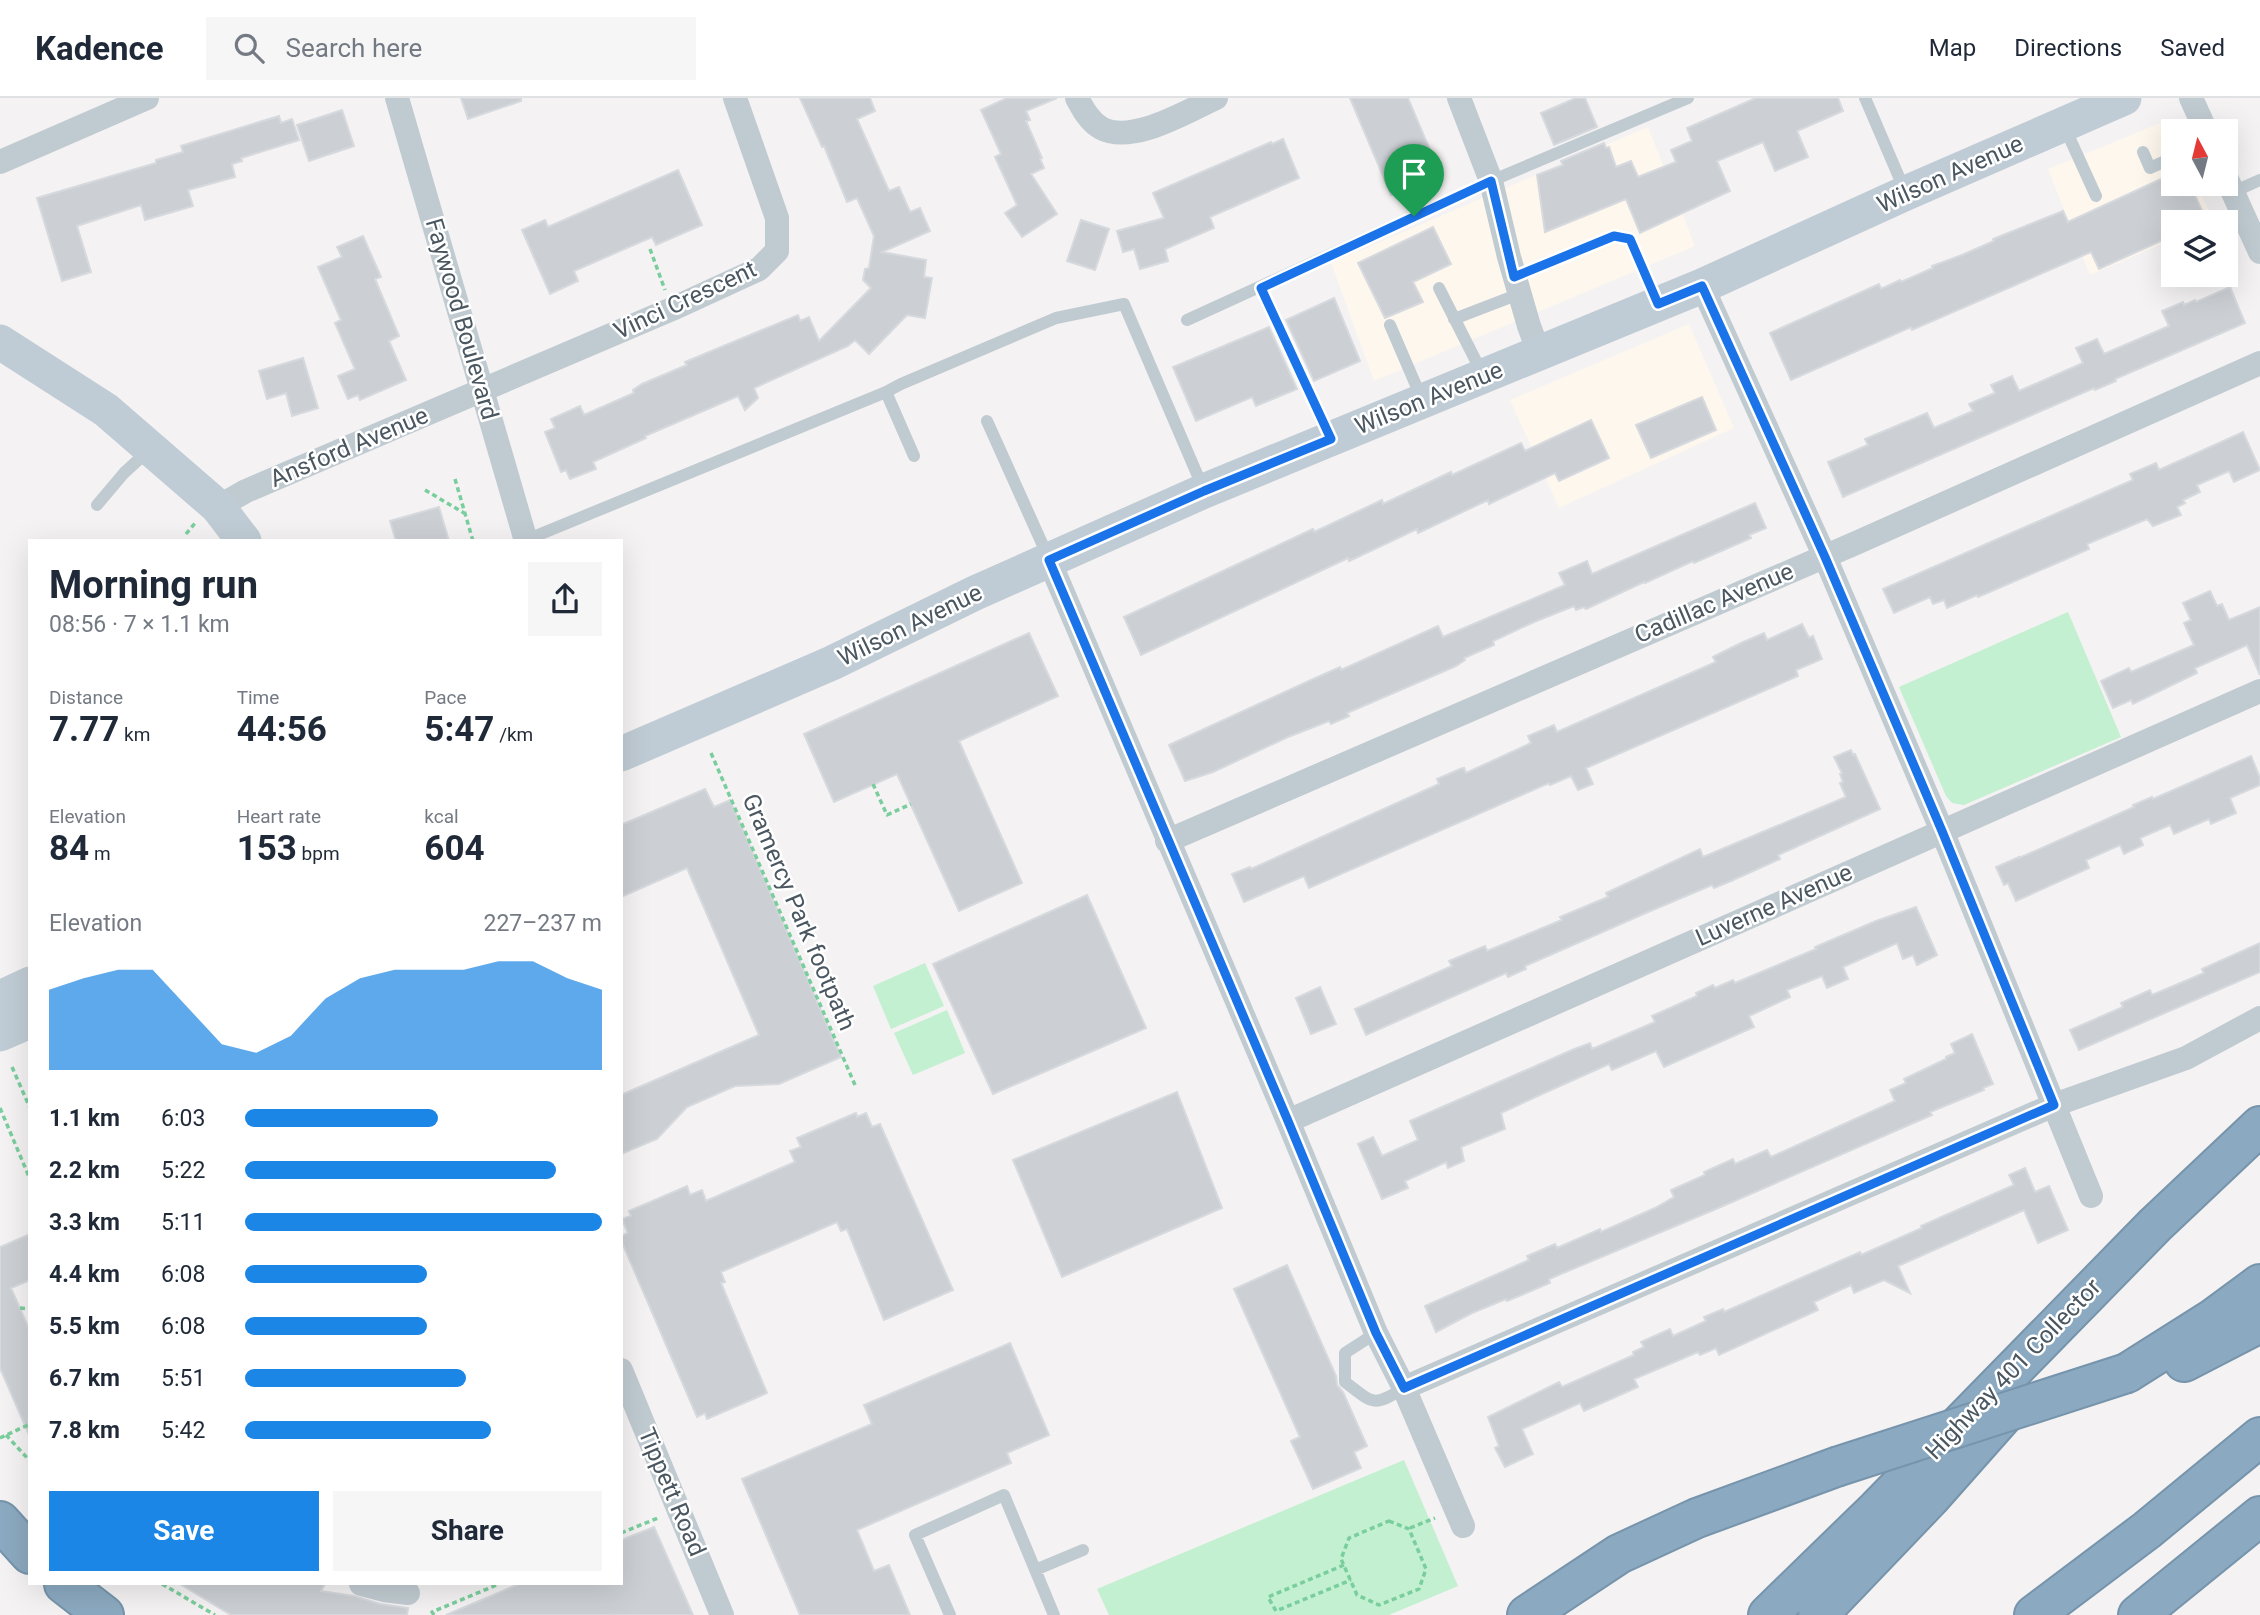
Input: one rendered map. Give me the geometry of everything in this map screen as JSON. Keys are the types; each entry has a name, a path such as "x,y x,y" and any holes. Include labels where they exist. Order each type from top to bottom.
{"highway":[{"name":"Highway 401 Collector","path":"1768,1615 1877,1509 2155,1225 2260,1126"},
{"path":"1818,1615 1930,1498 2068,1341 2155,1225"},
{"path":"2127,1373 2214,1318 2260,1283"},
{"path":"1527,1615 1619,1554 1697,1518 1836,1467 2127,1373 2179,1364 2260,1323"},
{"path":"2034,1615 2147,1530 2260,1437"},
{"path":"2138,1615 2260,1516"},
{"path":"0,1521 28,1552"},
{"path":"65,1585 104,1615"}],"main road":[{"name":"Wilson Avenue","path":"623,753 832,663 975,593 1204,491 1702,286 2063,124 2107,101"},
{"path":"0,342 106,410 218,506 243,539"},
{"path":"0,998 28,985"},
{"path":"0,1034 28,1022"}],"street":[{"path":"0,162 147,98"},
{"name":"Faywood Boulevard","path":"397,98 526,539"},
{"name":"Vinci Crescent","path":"482,391 759,269 777,251 777,218 735,98"},
{"path":"1077,98 1087,117 1101,128 1118,133 1140,131 1216,98"},
{"path":"1459,98 1491,181 1517,286 1539,353"},
{"path":"2191,98 2201,119"},
{"path":"2234,196 2260,252"},
{"path":"1702,286 1825,557 1942,831 2091,1196"},
{"name":"Cadillac Avenue","path":"1167,841 1825,557 2260,363"},
{"name":"Ansford Avenue","path":"218,506 246,491 482,391"},
{"path":"1049,560 1376,1333 1404,1388 1460,1518"},
{"name":"Luverne Avenue","path":"1288,1121 2260,691"},
{"path":"1404,1388 2054,1105 2186,1058 2260,1018"},
{"name":"Tippett Road","path":"623,1377 722,1615"},
{"path":"365,1585 408,1593"}],"lane":[{"path":"1187,320 1491,181 1688,98"},
{"path":"1865,98 1906,193"},
{"path":"2063,124 2096,196"},
{"path":"2143,152 2150,167 2161,162"},
{"path":"2238,183 2260,180"},
{"path":"1454,319 1614,236 1630,239 1658,304"},
{"path":"1261,288 1331,439"},
{"path":"1439,288 1483,376"},
{"path":"528,539 886,392 1056,318 1124,304 1204,491"},
{"path":"1390,325 1423,401"},
{"path":"886,392 914,456"},
{"path":"987,421 1049,560"},
{"path":"97,505 124,473 151,448"},
{"path":"1376,1333 1345,1353 1345,1382 1370,1401 1383,1401 1404,1388"},
{"path":"950,1615 915,1535 1004,1495 1054,1615"},
{"path":"1035,1570 1083,1550"}],"path":[{"path":"650,249 672,309"},
{"path":"455,479 472,539"},
{"path":"425,490 466,514"},
{"name":"Gramercy Park footpath","path":"711,753 855,1086"},
{"path":"873,784 887,815 911,804"},
{"path":"12,1067 28,1103"},
{"path":"0,1108 28,1174"},
{"path":"20,1308 28,1309"},
{"path":"0,1438 28,1425"},
{"path":"6,1435 28,1459"},
{"path":"623,1532 679,1509"},
{"path":"1409,1529 1426,1569 1419,1589 1379,1605 1357,1595 1341,1559 1349,1538 1389,1521 1409,1529 1460,1518"},
{"path":"1344,1565 1268,1597 1276,1611 1351,1580"},
{"path":"164,1585 215,1615"},
{"path":"434,1615 432,1612 497,1585"}],"shaded area":[{"path":"2161,123 2161,196 2202,196 2208,210 2161,210 2161,244 2090,275 2048,169"},
{"path":"1648,127 1695,246 1374,381 1331,263"},
{"path":"1689,324 1734,428 1559,508 1510,400"}],"green space":[{"path":"2068,612 2121,737 1964,805 1952,803 1946,796 1899,687"},
{"path":"925,963 944,1006 891,1029 873,986"},
{"path":"947,1010 965,1053 913,1075 894,1033"},
{"path":"1404,1460 1458,1586 1389,1615 1109,1615 1097,1589"}],"building":[{"path":"461,98 521,98 521,101 468,119"},
{"path":"800,98 870,98 875,111 857,119 889,191 899,187 910,212 920,208 930,231 882,252 926,260 924,277 932,278 925,318 907,315 869,354 855,340 848,346 754,388 758,398 745,410 738,396 645,436 646,438 593,462 596,469 570,479 566,470 561,472 545,432 555,428 551,419 580,406 584,415 634,393 633,390 642,384 687,365 685,362 798,315 800,321 809,317 819,341 871,288 863,280 865,269 869,268 874,236 857,198 847,202 824,146 822,147"},
{"path":"1007,98 1057,98 1026,111 1030,120 1026,121 1044,168 1031,174 1057,214 1022,237 1005,213 1017,205 995,157 1001,154 981,110"},
{"path":"1350,98 1408,98 1440,174 1391,195"},
{"path":"1576,98 1585,98 1597,127 1554,145 1541,113"},
{"path":"1756,98 1838,98 1843,111 1797,131 1808,157 1775,171 1763,142 1717,161 1730,191 1640,233 1626,199 1545,232 1537,175 1563,165 1561,161 1604,143 1606,148 1609,147 1616,167 1631,161 1638,177 1676,162 1671,150 1692,141 1687,128"},
{"path":"342,110 354,146 309,161 297,125"},
{"path":"279,116 281,123 292,119 299,140 241,158 242,161 232,164 235,177 188,190 193,206 145,220 141,205 77,226 91,272 62,281 37,198 156,163 156,160 183,152 181,146"},
{"path":"1283,139 1299,178 1210,217 1214,228 1165,249 1168,261 1140,269 1134,249 1123,252 1117,231 1164,218 1153,193"},
{"path":"678,170 702,225 656,245 652,237 574,271 578,281 550,294 522,230 545,220 548,227"},
{"path":"2161,179 2161,196 2195,196 2202,210 2161,210 2161,241 2099,269 2091,252 1791,380 1770,333 1879,284 1881,289 1900,280 1901,282 1933,268 1932,266 1994,241 1993,239 2063,211 2068,222"},
{"path":"1081,220 1109,229 1095,270 1067,261"},
{"path":"1433,227 1451,264 1413,282 1423,302 1385,318 1358,263"},
{"path":"363,236 381,277 375,279 399,336 389,341 406,380 360,400 358,395 348,399 338,376 355,369 335,323 341,320 318,267 342,257 337,247"},
{"path":"2230,287 2245,323 1843,497 1828,462 1868,445 1865,439 1927,413 1934,428 1973,411 1969,404 1995,393 1991,385 2012,376 2019,391 2083,363 2076,348 2097,339 2104,354 2169,326 2162,311 2183,302 2184,305 2195,300 2196,302"},
{"path":"1334,298 1360,361 1314,381 1286,320"},
{"path":"1269,327 1297,389 1256,406 1252,397 1196,421 1173,367"},
{"path":"303,358 318,408 292,416 286,393 267,399 259,371"},
{"path":"1702,397 1716,430 1651,458 1636,425"},
{"path":"1591,420 1609,458 1559,481 1555,473 1489,504 1488,500 1418,533 1417,529 1349,561 1348,558 1141,655 1124,617 1313,529 1314,532 1382,500 1383,504 1521,443 1525,451"},
{"path":"2243,432 2260,470 2234,482 2229,471 2197,485 2200,492 2183,500 2185,503 2177,507 2181,515 2153,526 2147,519 2087,544 2089,549 1947,608 1944,600 1933,604 1930,597 1894,613 1883,589 2133,480 2130,474 2156,463 2159,470"},
{"path":"1755,503 1766,528 1749,535 1751,538 1586,609 1584,607 1576,610 1574,606 1534,622 1493,641 1494,645 1464,658 1465,660 1456,666 1347,713 1349,716 1288,737 1213,772 1185,781 1169,745 1340,667 1341,670 1438,626 1443,637 1565,585 1559,573 1587,561 1592,574"},
{"path":"439,507 448,539 395,539 390,521"},
{"path":"2210,591 2217,606 2222,604 2229,620 2260,607 2260,675 2247,645 2195,668 2197,673 2133,704 2131,700 2113,708 2101,681 2129,668 2131,672 2194,645 2184,623 2191,620 2183,603"},
{"path":"1802,624 1809,638 1813,636 1822,659 1796,670 1798,676 1586,768 1593,784 1578,790 1571,776 1550,785 1549,783 1309,888 1304,876 1244,902 1232,874 1250,867 1251,869 1439,784 1437,779 1464,768 1466,773 1531,743 1528,736 1554,725 1557,732 1716,662 1713,657 1741,643 1764,633 1767,640"},
{"path":"1029,633 1058,696 959,741 1022,883 959,911 897,774 834,802 804,734"},
{"path":"1851,750 1880,809 1778,855 1780,859 1731,881 1714,888 1712,885 1648,912 1525,966 1526,969 1508,977 1506,973 1366,1035 1355,1009 1452,966 1449,961 1485,946 1487,951 1562,920 1560,917 1608,897 1606,893 1700,849 1703,857 1846,797 1840,783 1843,782 1842,773 1834,757"},
{"path":"2251,756 2260,785 2230,798 2236,813 2211,824 2209,819 2174,834 2170,825 2140,838 2143,845 2124,854 2120,845 2086,860 2089,868 2016,901 2008,883 2004,885 1996,867 2134,807 2133,805 2152,797 2153,799"},
{"path":"705,789 714,807 730,800 841,1057 779,1084 735,1086 687,1107 657,1139 623,1153 623,1094 759,1035 687,868 623,896 623,824"},
{"path":"1087,895 1146,1028 993,1094 933,964"},
{"path":"1916,907 1937,955 1917,965 1913,955 1903,959 1897,943 1843,967 1848,979 1827,988 1822,976 1787,990 1790,997 1749,1016 1754,1027 1664,1067 1656,1051 1612,1070 1609,1064 1501,1113 1505,1129 1461,1147 1464,1161 1448,1168 1446,1162 1405,1181 1408,1188 1382,1199 1358,1144 1373,1137 1382,1156 1418,1140 1410,1121 1572,1050 1590,1043 1592,1049 1655,1022 1652,1016 1697,996 1696,993 1713,985 1715,988 1733,980 1735,983 1876,921"},
{"path":"2260,943 2260,972 2079,1050 2070,1030 2123,1007 2121,1003 2150,990 2152,995 2204,973 2202,969"},
{"path":"1320,987 1336,1024 1311,1034 1296,998"},
{"path":"1972,1034 1993,1084 1983,1088 1984,1090 1716,1209 1549,1279 1550,1283 1472,1313 1436,1332 1425,1306 1529,1260 1527,1256 1555,1244 1557,1248 1655,1208 1674,1197 1671,1190 1733,1159 1735,1164 1767,1150 1771,1157 1895,1101 1890,1090 1906,1083 1904,1079 1955,1053 1951,1044"},
{"path":"1177,1092 1222,1208 1062,1277 1013,1160"},
{"path":"856,1113 857,1117 866,1113 872,1127 880,1124 953,1290 884,1320 847,1229 841,1231 837,1222 721,1272 725,1282 721,1283 767,1393 707,1419 705,1413 697,1417 623,1245 623,1235 628,1233 623,1219 631,1216 629,1211 687,1186 690,1195 702,1190 706,1201 795,1162 790,1151 801,1147 797,1138"},
{"path":"2025,1168 2035,1192 2049,1186 2068,1230 2038,1243 2024,1210 1898,1266 1910,1293 1884,1280 1854,1293 1851,1285 1814,1302 1818,1310 1719,1355 1716,1348 1700,1355 1698,1352 1634,1379 1638,1387 1584,1411 1580,1403 1522,1429 1533,1454 1505,1467 1495,1448 1499,1446 1488,1417 1559,1382 1562,1387 1634,1355 1633,1352 1644,1347 1641,1342 1670,1329 1673,1336 1706,1321 1704,1317 1723,1309 1724,1312 1860,1252 1861,1255 1922,1228 1921,1226 2014,1185 2009,1175"},
{"path":"28,1235 28,1281 11,1288 28,1326 28,1432 0,1368 0,1247"},
{"path":"1287,1265 1336,1376 1337,1385 1343,1392 1367,1446 1354,1452 1361,1468 1313,1489 1291,1441 1300,1437 1234,1289"},
{"path":"1010,1343 1049,1435 1007,1453 1011,1463 857,1530 874,1571 889,1565 910,1615 800,1615 742,1479 872,1424 864,1405"},
{"path":"654,1527 693,1615 446,1615 517,1585 623,1585 623,1539"},
{"path":"182,1585 324,1585 321,1591 408,1608 407,1615 231,1615"}],"route":[{"path":"1491,181 1514,277 1614,236 1630,239 1658,304 1702,286 1825,557 1942,831 2054,1105 1404,1388 1376,1333 1049,560 1204,491 1331,439 1261,288 1414,216 1491,181"}]}
